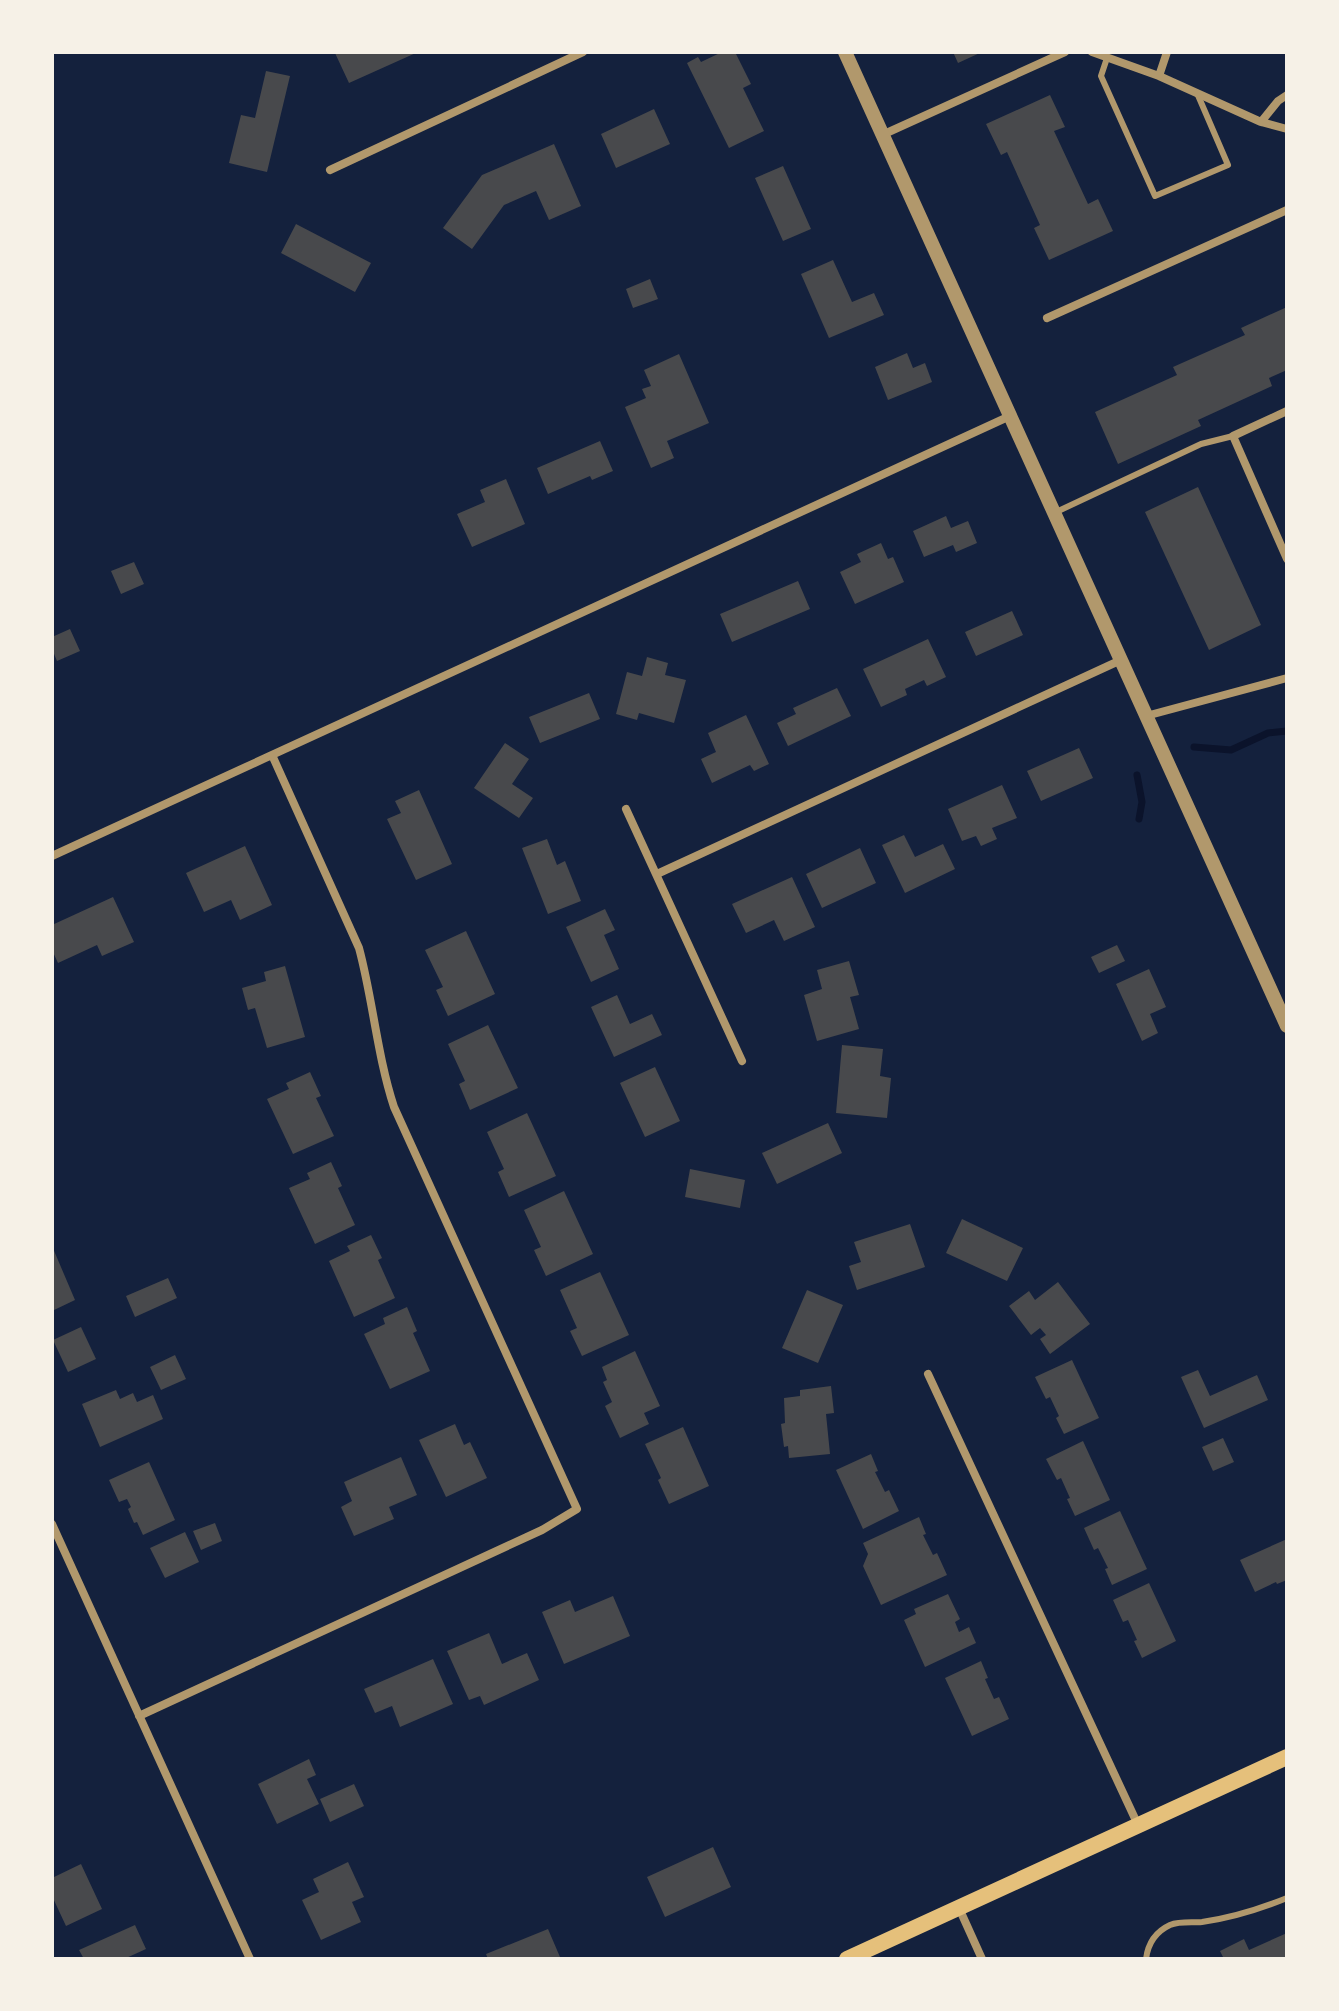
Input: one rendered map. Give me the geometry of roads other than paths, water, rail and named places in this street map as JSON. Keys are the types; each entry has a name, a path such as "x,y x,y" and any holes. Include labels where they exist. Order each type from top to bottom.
{"main road":[{"path":"847,1959 1287,1757"}],"street":[{"path":"330,170 583,52"},
{"path":"845,52 1287,1026"},
{"path":"882,135 1065,52"},
{"path":"1092,52 1159,76 1261,122 1287,129"},
{"path":"1159,76 1167,52"},
{"path":"1261,122 1287,95"},
{"path":"1047,318 1287,210"},
{"path":"1287,411 1233,436 1287,559"},
{"path":"52,856 1010,416"},
{"path":"657,874 1121,660"},
{"path":"1146,716 1287,678"},
{"path":"139,1716 542,1530 577,1509 394,1107 382,1064 359,948 272,755"},
{"path":"626,809 742,1061"},
{"path":"928,1374 1139,1825"},
{"path":"52,1524 250,1959"},
{"path":"959,1908 982,1959"}],"lane":[{"path":"1107,58 1101,76 1155,196 1228,165 1197,93"},
{"path":"1054,513 1201,444 1233,436"},
{"path":"1146,1959 1148,1945 1158,1933 1172,1924 1202,1922 1251,1912 1287,1898"}],"waterway":[{"path":"1194,747 1231,750 1268,733 1287,731"},
{"path":"1137,775 1142,802 1139,819"}]}
